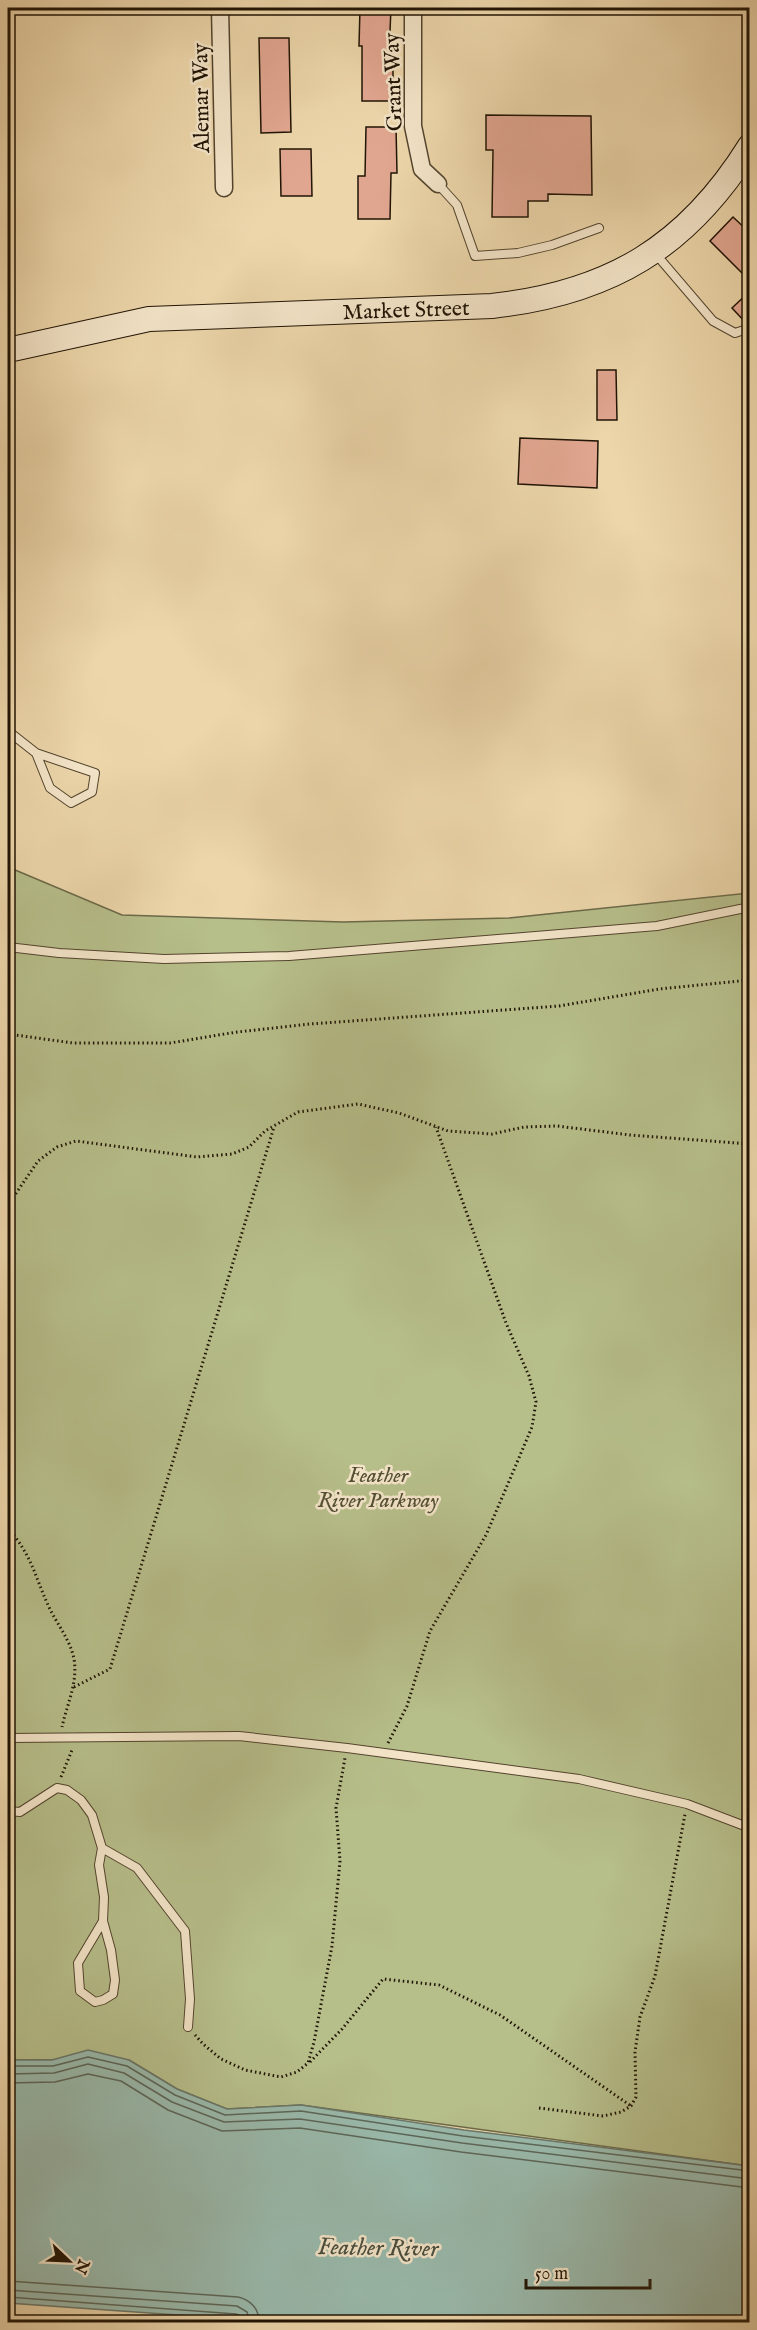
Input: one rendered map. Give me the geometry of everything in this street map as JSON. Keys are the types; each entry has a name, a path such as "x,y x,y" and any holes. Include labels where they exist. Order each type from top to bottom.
{"main road":[{"name":"Market Street","path":"8,350 149,319 492,306 531,302 572,291 612,276 654,252 678,233 710,201 747,158"}],"street":[{"name":"Alemar Way","path":"220,8 224,188"},
{"name":"Grant Way","path":"413,8 413,126 422,169 438,184"}],"lane":[{"path":"438,184 457,206 475,256 518,253 552,245 598,228"},
{"path":"654,252 712,321 735,333 750,328"},
{"path":"8,731 36,753 95,773 92,792 71,803 50,788 36,753"},
{"path":"8,947 58,953 164,959 288,956 657,926 750,907"},
{"path":"8,1738 239,1736 347,1748 579,1779 687,1804 750,1828"},
{"path":"8,1811 20,1812 57,1788 67,1790 81,1800 92,1815 102,1848 99,1865 104,1897 103,1921 111,1950 115,1980 112,1994 95,2002 80,1991 78,1963 103,1921"},
{"path":"102,1848 137,1868 185,1931 190,1999 189,2027"}],"path":[{"path":"8,752 11,797 8,835"},
{"path":"8,1034 73,1043 170,1043 237,1032 310,1024 559,1006 659,989 750,980"},
{"path":"8,1205 38,1161 57,1147 76,1141 197,1157 232,1154 249,1147 265,1131 298,1112 358,1104 399,1113 448,1131 492,1134 524,1127 557,1126 630,1135 750,1144"},
{"path":"74,1687 110,1669 274,1125"},
{"path":"383,1753 407,1706 430,1631 486,1535 532,1427 536,1402 529,1376 506,1323 436,1126"},
{"path":"8,1528 21,1543 33,1566 48,1605 65,1635 74,1659 74,1687 65,1711 60,1738"},
{"path":"57,1788 77,1737"},
{"path":"308,2063 332,1946 340,1861 336,1808 347,1748"},
{"path":"539,2108 603,2116 621,2112 631,2106 636,2097 635,2052 640,2016 655,1976 687,1804"},
{"path":"189,2027 203,2044 222,2059 245,2070 281,2077 297,2072 308,2063 342,2029 383,1979 439,1985 500,2015 631,2106"}],"green space":[{"name":"Feather River Parkway","path":"8,867 122,915 343,922 509,918 749,893 749,2166 301,2105 227,2109 177,2089 129,2060 8,2060"}],"water":[{"name":"Feather River","path":"88,2050 129,2060 177,2089 227,2109 301,2105 464,2130 749,2166 749,2322 277,2322 8,2303 8,2060 52,2060"}],"building":[{"path":"360,8 391,8 389,54 393,54 393,101 362,101 362,46 359,46"},
{"path":"259,38 289,38 291,132 261,133"},
{"path":"486,115 591,116 592,195 548,194 548,201 528,201 528,217 492,217 493,150 486,150"},
{"path":"366,127 396,127 397,173 391,173 390,219 358,219 358,176 365,176"},
{"path":"280,149 311,149 312,196 281,196"},
{"path":"733,217 750,233 750,281 710,241"},
{"path":"750,291 750,322 746,323 732,308"},
{"path":"597,370 616,370 617,420 597,420"},
{"path":"520,438 598,441 597,488 518,484"}]}
